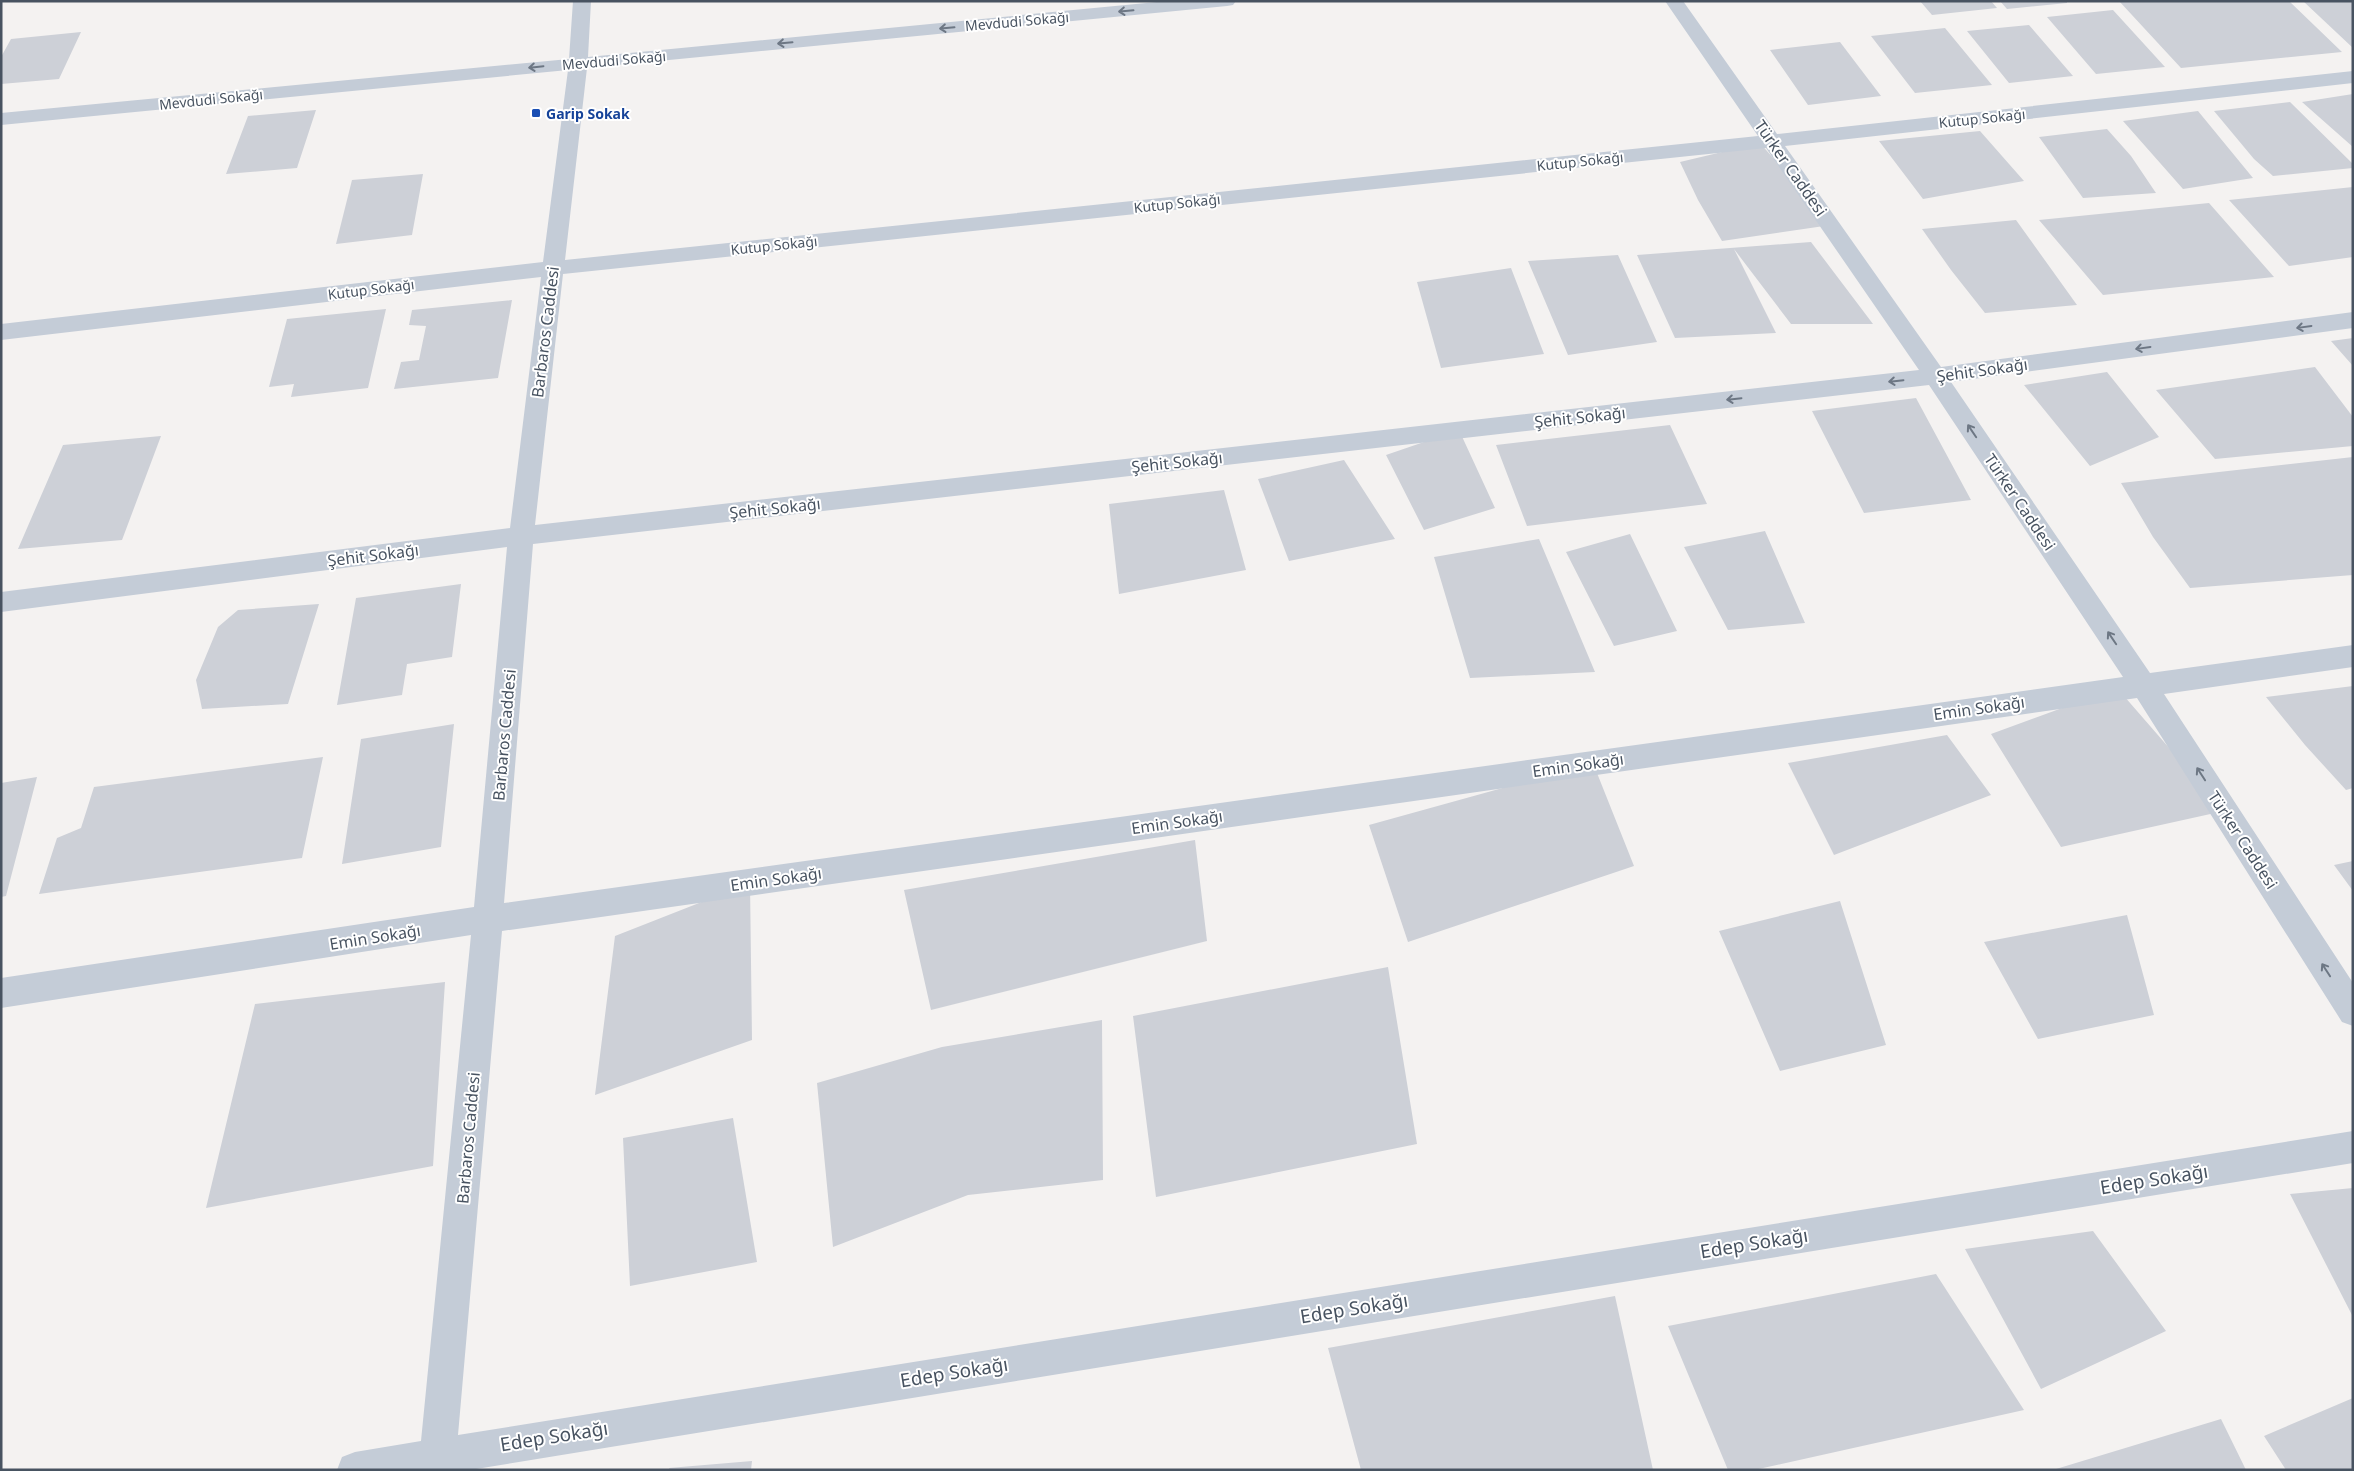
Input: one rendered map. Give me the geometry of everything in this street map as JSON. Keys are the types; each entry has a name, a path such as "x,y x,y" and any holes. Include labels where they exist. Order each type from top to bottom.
{"street":[{"name":"Barbaros Caddesi","path":"438,1462 521,536 578,63 582,1"},
{"name":"Mevdudi Sokağı","path":"1,119 1227,1"},
{"name":"Türker Caddesi","path":"1674,1 1935,376 2143,684 2353,1011"},
{"name":"Kutup Sokağı","path":"1,332 553,268 1773,141 2353,77"},
{"name":"Şehit Sokağı","path":"1,602 521,536 1935,376 2353,320"},
{"name":"Emin Sokağı","path":"1,993 488,919 2143,684 2353,656"},
{"name":"Edep Sokağı","path":"355,1470 438,1462 2353,1147"}],"building":[{"path":"1920,1 1991,1 1997,8 1932,15"},
{"path":"2000,1 2067,1 2067,3 2007,9"},
{"path":"2119,1 2289,1 2342,52 2181,68"},
{"path":"2303,1 2353,1 2353,48"},
{"path":"2113,10 2165,67 2096,74 2047,17"},
{"path":"2029,25 2073,76 2009,83 1967,31"},
{"path":"1945,28 1992,85 1915,93 1871,36"},
{"path":"81,32 59,79 1,84 1,57 11,39"},
{"path":"1840,42 1881,96 1808,105 1770,50"},
{"path":"2353,94 2353,147 2302,102"},
{"path":"2290,102 2353,164 2353,168 2273,176 2254,159 2214,111"},
{"path":"316,110 297,168 226,174 248,116"},
{"path":"2198,111 2253,178 2183,189 2123,121"},
{"path":"2107,129 2131,156 2156,193 2083,198 2039,137"},
{"path":"1980,131 2024,181 1923,199 1879,141"},
{"path":"1760,143 1831,225 1722,241 1698,200 1680,162"},
{"path":"423,174 412,235 336,244 352,180"},
{"path":"2353,187 2353,257 2289,266 2229,200"},
{"path":"2209,203 2274,277 2103,295 2039,220"},
{"path":"2016,220 2077,305 1985,313 1922,229"},
{"path":"1811,242 1873,324 1791,324 1734,249 1776,333 1675,338 1637,255"},
{"path":"1618,255 1657,342 1568,355 1528,261"},
{"path":"1511,268 1544,354 1441,368 1417,282"},
{"path":"512,300 498,378 394,389 401,362 419,360 426,326 409,325 412,310"},
{"path":"386,309 368,388 291,397 294,384 269,387 287,319"},
{"path":"2353,338 2353,366 2331,341"},
{"path":"2315,367 2353,417 2353,446 2215,459 2156,390"},
{"path":"2107,372 2159,437 2090,466 2024,385"},
{"path":"1916,398 1971,500 1864,513 1812,411"},
{"path":"1670,425 1707,504 1527,526 1496,445"},
{"path":"1459,430 1495,508 1424,530 1386,455"},
{"path":"161,436 122,540 18,549 63,445"},
{"path":"2353,457 2353,575 2190,588 2153,537 2121,483"},
{"path":"1344,460 1395,539 1289,561 1258,479"},
{"path":"1224,490 1246,570 1119,594 1109,504"},
{"path":"1765,531 1805,623 1728,630 1684,547"},
{"path":"1630,534 1677,631 1614,646 1566,552"},
{"path":"1539,539 1595,672 1470,678 1434,557"},
{"path":"461,584 452,657 407,664 402,695 337,705 356,598"},
{"path":"319,604 288,704 202,709 196,680 218,627 238,610"},
{"path":"2353,686 2353,788 2346,790 2305,745 2266,697"},
{"path":"2117,688 2224,811 2061,847 1991,734"},
{"path":"454,724 441,847 342,864 361,739"},
{"path":"1947,735 1991,795 1834,855 1788,763"},
{"path":"323,757 302,858 39,894 57,838 81,828 94,787"},
{"path":"1593,763 1634,866 1408,942 1369,825"},
{"path":"37,777 6,896 1,897 1,783"},
{"path":"1195,840 1207,941 931,1010 904,890"},
{"path":"2353,861 2353,891 2334,865"},
{"path":"750,883 752,1040 595,1095 615,936"},
{"path":"1840,901 1886,1045 1780,1071 1719,931"},
{"path":"2127,915 2154,1015 2038,1039 1984,942"},
{"path":"1388,967 1417,1144 1156,1197 1133,1016"},
{"path":"445,982 433,1166 206,1208 255,1004"},
{"path":"1102,1020 1103,1180 968,1195 833,1247 817,1083 942,1047"},
{"path":"733,1118 757,1262 630,1286 623,1138"},
{"path":"2353,1188 2353,1317 2290,1194"},
{"path":"2093,1231 2166,1331 2041,1389 1965,1249"},
{"path":"1936,1274 2024,1410 1754,1470 1728,1470 1668,1326"},
{"path":"1615,1296 1653,1470 1361,1470 1328,1348"},
{"path":"2353,1398 2353,1470 2286,1470 2264,1436"},
{"path":"2221,1419 2246,1470 2056,1470 2056,1469"},
{"path":"752,1461 751,1470 670,1470 669,1468"}],"place":[{"name":"Garip Sokak","path":"536,113"}]}
